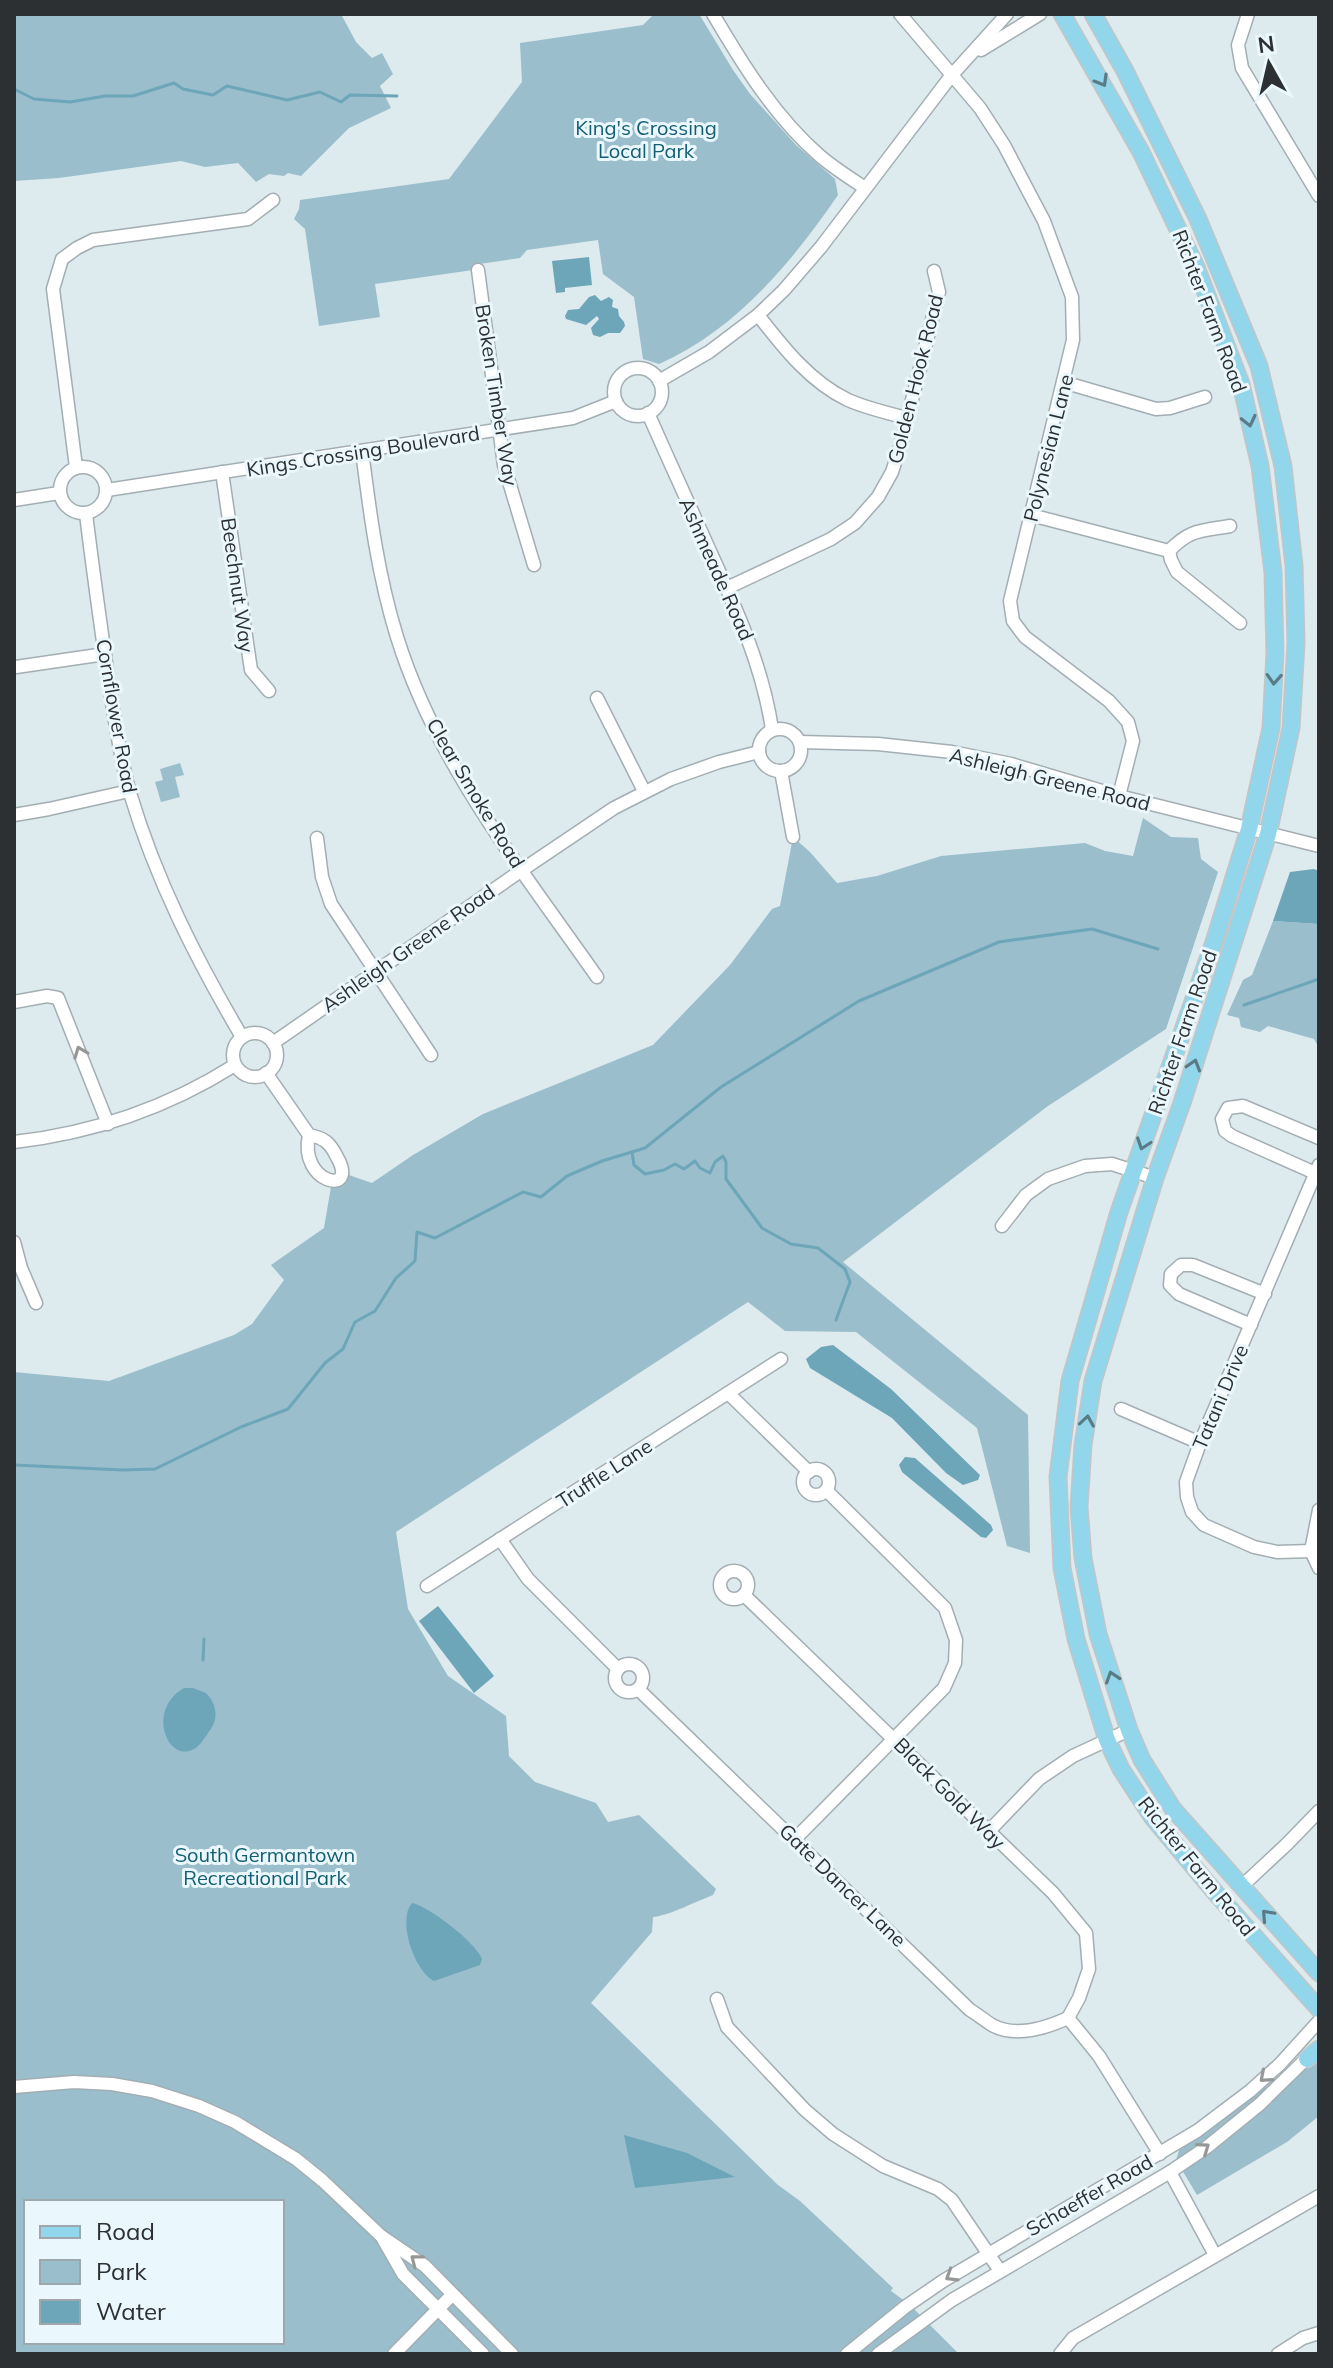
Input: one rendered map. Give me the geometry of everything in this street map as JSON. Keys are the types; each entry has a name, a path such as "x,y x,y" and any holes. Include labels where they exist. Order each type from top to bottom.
{"main road":[{"name":"Richter Farm Road","path":"1062,14 1141,152 1196,267 1241,384 1260,466 1273,572 1275,653 1271,728 1249,829 1214,942 1098,1280 1070,1381 1058,1477 1062,1568 1076,1639 1107,1740 1121,1769 1153,1818 1319,2009"},
{"name":"Richter Farm Road","path":"1093,14 1125,71 1198,219 1259,366 1283,466 1294,566 1296,643 1291,728 1268,834 1155,1178 1093,1381 1083,1445 1079,1507 1083,1558 1098,1634 1142,1760 1173,1809 1319,1973"}],"street":[{"path":"713,14 743,66 784,119 820,156 865,188"},
{"name":"Polynesian Lane","path":"900,14 980,108 1004,145 1044,221 1072,297 1073,340 1010,601 1013,621 1025,637 1109,701 1128,722 1133,741 1119,796"},
{"path":"659,381 709,352 758,315 821,247 951,76 1007,14"},
{"path":"951,76 983,49 1040,14"},
{"path":"1248,14 1238,45 1242,68 1319,196"},
{"path":"76,467 53,289 62,259 93,240 248,219 273,200"},
{"name":"Broken Timber Way","path":"478,270 504,465 534,565"},
{"name":"Golden Hook Road","path":"727,588 831,539 855,523 878,497 892,472 939,292 934,271"},
{"path":"758,315 782,345 825,387 848,400 907,418"},
{"path":"631,369 647,370 659,381 661,396 648,413 641,416 626,413 616,401 618,378 631,369"},
{"path":"1063,382 1156,409 1205,397"},
{"name":"Kings Crossing Boulevard","path":"107,490 573,418 616,401"},
{"name":"Ashmeade Road","path":"648,413 727,588 762,680 772,729"},
{"name":"Clear Smoke Road","path":"362,451 379,567 397,636 426,713 484,814 597,977"},
{"path":"76,467 97,471 104,479 107,490 101,506 86,514 73,513 63,505 59,493 63,477 76,467"},
{"name":"Beechnut Way","path":"222,472 251,670 269,691"},
{"path":"14,500 59,493"},
{"name":"Cornflower Road","path":"86,514 117,733 129,791 176,917 242,1037"},
{"path":"1031,515 1169,551"},
{"path":"1169,551 1182,537 1192,532 1230,526"},
{"path":"1169,551 1177,572 1240,623"},
{"path":"16,667 105,654"},
{"path":"597,698 644,791"},
{"path":"784,728 794,733 800,742 799,760 791,768 781,771 767,768 760,759 758,746 761,738 772,729 784,728"},
{"name":"Ashleigh Greene Road","path":"800,742 878,744 952,752 1011,764 1119,796 1319,846"},
{"name":"Ashleigh Greene Road","path":"273,1043 614,808 644,791 719,762 759,752"},
{"path":"781,771 793,837"},
{"path":"14,815 129,791"},
{"path":"317,838 322,877 331,904 431,1055"},
{"path":"14,1002 47,996 58,998 108,1124"},
{"path":"255,1033 273,1043 275,1063 266,1073 260,1076 245,1075 235,1065 234,1046 242,1037 255,1033"},
{"path":"14,1142 61,1136 108,1124 201,1087 235,1065"},
{"path":"266,1073 309,1135"},
{"path":"1317,1169 1232,1136 1225,1131 1222,1119 1228,1108 1243,1106 1319,1138"},
{"path":"1002,1226 1026,1195 1048,1179 1085,1166 1112,1164 1155,1178"},
{"name":"Tatani Drive","path":"1311,1551 1277,1552 1254,1547 1204,1525 1192,1512 1186,1482 1317,1169"},
{"path":"14,1242 36,1303"},
{"path":"1251,1325 1179,1294 1170,1285 1171,1274 1181,1265 1193,1265 1265,1294"},
{"name":"Truffle Lane","path":"427,1586 781,1359"},
{"path":"728,1393 809,1472"},
{"path":"1121,1409 1200,1443"},
{"path":"809,1472 825,1473 829,1482 827,1491 816,1495 807,1492 803,1483 809,1472"},
{"path":"795,1839 944,1688 955,1663 956,1640 945,1608 827,1491"},
{"path":"1319,1510 1311,1551 1319,1568"},
{"name":"Gate Dancer Lane","path":"500,1539 528,1579 618,1669"},
{"name":"Black Gold Way","path":"744,1595 1053,1893 1086,1933 1089,1969 1068,2018"},
{"name":"Gate Dancer Lane","path":"631,1665 639,1670 642,1679 638,1689 627,1692 618,1687 615,1676 618,1669 631,1665"},
{"name":"Gate Dancer Lane","path":"638,1689 970,2010 995,2027 1021,2031 1046,2028 1068,2018"},
{"path":"988,1832 1039,1779 1073,1756 1129,1730"},
{"path":"1242,1886 1319,1811"},
{"path":"717,1999 727,2027 805,2110 833,2134 883,2166 938,2189 952,2200 1000,2271"},
{"path":"1068,2018 1099,2056 1160,2154"},
{"name":"Schaeffer Road","path":"847,2354 905,2307 989,2253 1197,2131 1280,2064 1319,2021"},
{"name":"Schaeffer Road","path":"878,2354 952,2300 1170,2172 1234,2126 1315,2051"},
{"path":"14,2087 74,2082 112,2084 152,2091 199,2106 245,2127 296,2159 381,2236 425,2266 512,2354"},
{"path":"1170,2172 1215,2255"},
{"path":"1060,2354 1073,2338 1319,2196"},
{"path":"381,2236 403,2274 483,2354"},
{"path":"394,2354 452,2295"},
{"path":"1278,2354 1303,2338 1319,2333"}],"green space":[{"path":"14,14 341,14 356,42 372,58 382,53 393,74 380,86 391,108 349,128 301,176 269,174 256,182 238,163 205,167 181,161 14,181"},
{"name":"King's Crossing Local Park","path":"654,14 699,14 750,94 796,145 835,179 838,195 801,245 760,292 713,333 687,350 659,364 643,359 634,297 603,274 598,240 527,250 520,258 473,265 473,270 375,284 380,317 319,326 305,229 294,219 300,200 449,179 522,82 520,43 643,25"},
{"path":"180,763 184,775 175,777 180,797 161,802 155,782 163,780 160,769"},
{"name":"South Germantown Recreational Park","path":"1143,818 1171,837 1198,838 1201,859 1218,872 1166,1029 1048,1106 843,1262 1028,1415 1030,1553 1007,1546 977,1428 856,1332 785,1331 748,1302 396,1532 408,1609 448,1676 506,1716 509,1756 535,1782 596,1803 608,1822 639,1815 716,1889 713,1895 653,1917 652,1932 591,2003 778,2185 800,2201 959,2354 14,2354 14,1372 109,1381 234,1335 252,1324 284,1280 271,1265 324,1228 332,1181 343,1173 372,1183 483,1114 653,1045 730,965 772,909 780,906 793,837 837,883 877,876 941,856 1085,843 1105,851 1133,856"},
{"path":"1273,921 1319,924 1319,1048 1314,1039 1268,1026 1260,1032 1241,1027 1239,1018 1227,1015 1243,980 1252,975"},
{"path":"1319,2042 1319,2116 1287,2142 1197,2195 1176,2160 1181,2144 1247,2102"}],"water":[{"path":"589,257 592,285 565,288 565,292 556,293 552,261"},
{"path":"595,295 601,301 609,297 613,300 612,307 618,309 625,326 620,333 600,337 593,335 591,328 599,319 597,316 586,325 566,319 568,310 579,309 589,297"},
{"path":"1319,871 1319,924 1273,921 1290,872"},
{"path":"833,1345 891,1389 980,1475 978,1480 963,1485 946,1473 892,1418 810,1368 806,1359 821,1347"},
{"path":"905,1457 915,1458 991,1525 993,1530 986,1538 902,1472 899,1465"},
{"path":"438,1606 494,1676 474,1693 419,1621"},
{"path":"184,1688 206,1693 216,1714 203,1740 187,1751 178,1750 170,1744 163,1722 172,1698"},
{"path":"412,1903 430,1911 462,1935 478,1952 482,1959 480,1965 434,1981 427,1975 414,1956 407,1933 406,1921"},
{"path":"624,2135 687,2153 735,2177 635,2188"}],"waterway":[{"path":"14,89 34,99 70,102 105,96 133,96 174,83 183,89 213,95 227,86 287,100 320,92 341,102 350,95 397,96"},
{"path":"14,1465 155,1469 241,1427 288,1409 325,1363 343,1349 355,1322 375,1311 396,1278 415,1261 417,1232 435,1238 523,1192 541,1197 567,1176 645,1148 721,1087 859,1001 999,942 1092,929 1158,949"},
{"path":"1244,1005 1319,979"},
{"path":"632,1152 634,1165 645,1174 675,1164 684,1169 695,1161 710,1173 715,1162 723,1156 726,1179 762,1228 791,1244 818,1248 845,1269 850,1282 836,1320"},
{"path":"203,1660 204,1639"}]}
